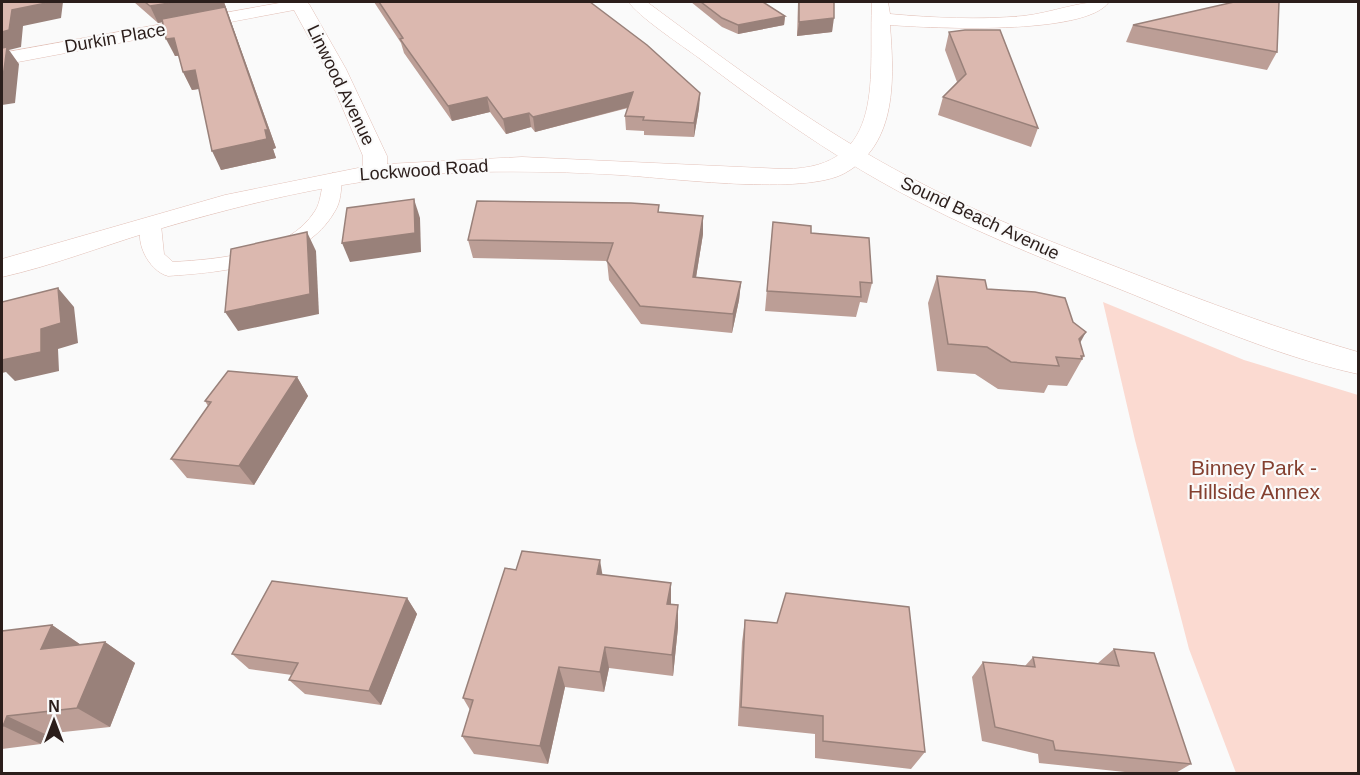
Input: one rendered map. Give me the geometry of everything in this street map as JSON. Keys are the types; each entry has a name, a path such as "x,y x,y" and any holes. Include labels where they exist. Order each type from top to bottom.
{"street":[{"name":"Sound Beach Avenue","path":"637,2 720,66 852,154 915,190 1036,245 1222,318 1359,363"},
{"path":"881,10 977,24 1051,16 1072,12 1100,2"},
{"name":"Durkin Place","path":"2,59 299,3"},
{"name":"Linwood Avenue","path":"299,3 336,69 375,156 375,172"},
{"name":"Lockwood Road","path":"2,268 270,192 333,178 375,172 445,166 528,166 791,177 836,168 872,131 877,113 881,10"}],"lane":[{"path":"151,225 154,256 168,269 195,268 240,258 299,239 312,228 326,209 333,178"}],"green space":[{"name":"Binney Park - Hillside Annex","path":"1103,302 1244,360 1358,395 1358,773 1236,773 1189,649 1135,440"}],"building":[{"path":"2,2 51,2 12,10 9,30 2,32"},
{"path":"145,2 176,2 150,6"},
{"path":"379,2 590,2 647,45 700,93 694,123 643,120 644,117 625,116 633,92 533,117 529,113 503,119 487,97 448,106 400,39 403,38"},
{"path":"701,2 763,2 785,16 738,25 722,18"},
{"path":"799,2 834,2 834,18 799,22"},
{"path":"1234,2 1279,2 1277,52 1133,25"},
{"path":"225,7 268,130 265,130 267,139 212,151 195,70 183,72 174,38 166,39 162,19"},
{"path":"1000,30 1038,128 943,97 966,74 949,32"},
{"path":"7,47 2,85 2,48"},
{"path":"414,199 415,233 342,243 347,208"},
{"path":"477,201 631,203 659,205 658,212 703,216 693,277 741,282 733,314 640,306 607,261 613,243 468,240"},
{"path":"773,222 811,226 811,233 869,238 872,283 860,282 861,297 767,291"},
{"path":"307,232 310,294 225,312 231,249"},
{"path":"937,276 985,280 987,289 1035,292 1065,298 1073,322 1086,332 1079,339 1084,356 1081,356 1082,359 1056,357 1059,366 1011,362 987,347 948,344"},
{"path":"58,288 61,323 41,329 41,352 2,360 2,302"},
{"path":"228,371 297,377 239,466 171,459 211,402 205,401"},
{"path":"522,551 600,560 597,574 671,583 667,604 678,605 672,655 605,647 600,672 559,667 540,746 462,736 473,700 463,698 505,568 516,570"},
{"path":"272,581 407,598 369,691 289,680 298,663 232,654"},
{"path":"786,593 909,607 925,752 823,741 823,716 741,707 745,620 777,623"},
{"path":"52,625 41,649 105,642 77,708 7,716 2,726 2,631"},
{"path":"1114,649 1154,653 1191,764 1055,750 1053,741 995,727 983,662 1035,667 1033,657 1119,666"}]}
